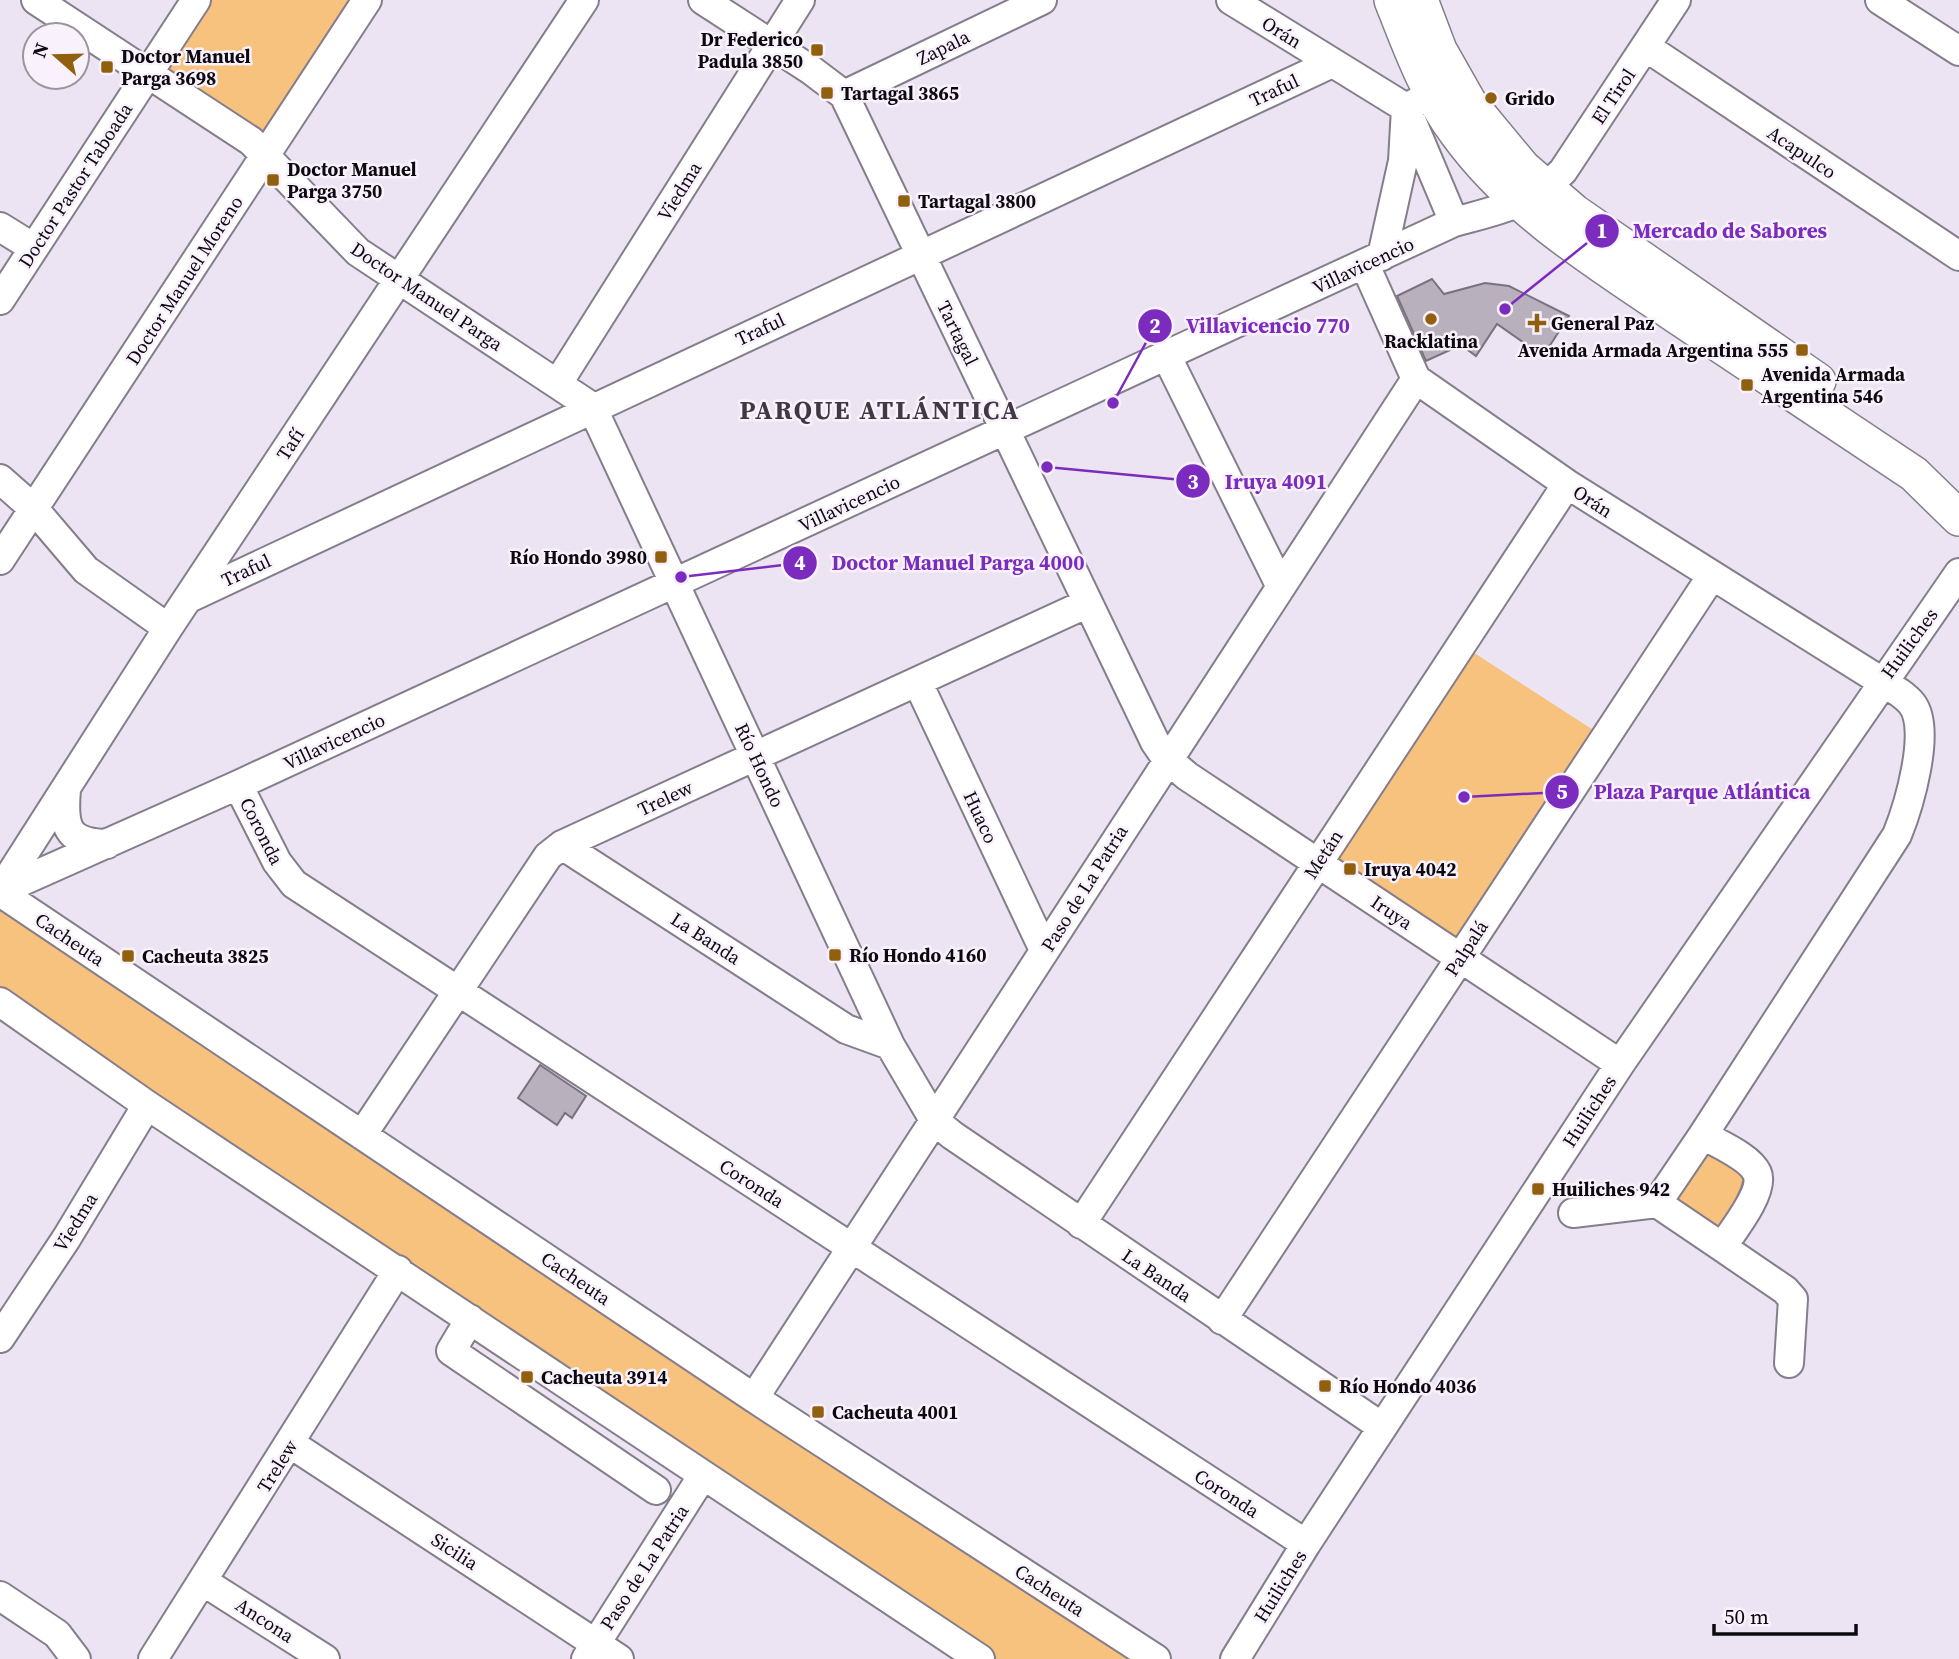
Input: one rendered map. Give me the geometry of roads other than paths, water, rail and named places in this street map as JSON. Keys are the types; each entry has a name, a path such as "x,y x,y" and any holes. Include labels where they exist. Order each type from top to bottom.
{"main road":[{"path":"1392,0 1419,101 1533,197 1583,252 1914,474 1959,518"},
{"path":"1420,0 1440,50 1469,103 1499,143 1533,197 1574,212 1923,454 1959,484"}],"street":[{"name":"Doctor Manuel Parga","path":"36,0 251,141 332,229 358,252 592,407"},
{"name":"Doctor Pastor Taboada","path":"0,300 196,0"},
{"name":"Doctor Manuel Moreno","path":"0,560 367,0"},
{"name":"Tafí","path":"0,891 168,628 584,0"},
{"path":"703,0 844,95"},
{"name":"Viedma","path":"558,383 800,0"},
{"name":"Zapala","path":"844,95 1042,0"},
{"name":"Orán","path":"1231,0 1332,63 1419,101"},
{"name":"El Tirol","path":"1533,197 1563,171 1676,0"},
{"path":"1880,0 1959,51"},
{"name":"Acapulco","path":"1646,47 1959,256"},
{"name":"Traful","path":"189,598 592,407 1332,63"},
{"name":"Tartagal","path":"844,95 1155,743 1166,758"},
{"path":"1419,101 1454,222"},
{"path":"1416,379 1373,260 1419,101"},
{"name":"Villavicencio","path":"0,891 238,785 1454,222 1533,197"},
{"path":"0,226 34,248"},
{"path":"1167,356 1280,587"},
{"name":"Orán","path":"1416,379 1567,484 1711,578 1881,682 1912,704 1919,717 1917,762 1911,802 1897,835 1703,1135"},
{"name":"Paso de La Patria","path":"754,1398 1166,758 1416,379"},
{"name":"Río Hondo","path":"592,407 890,1045 934,1120"},
{"path":"0,479 34,509 86,570 168,628"},
{"name":"Metán","path":"1081,1224 1567,484"},
{"name":"Huiliches","path":"1235,1659 1306,1544 1620,1064 1881,682 1959,573"},
{"name":"Palpalá","path":"1222,1320 1711,578"},
{"name":"Trelew","path":"362,1135 548,856 562,845 1088,603"},
{"name":"Huaco","path":"918,683 1044,950"},
{"name":"Iruya","path":"1166,758 1187,776 1620,1064"},
{"name":"Coronda","path":"238,785 285,875 458,991 1306,1544"},
{"path":"66,787 66,825 75,837 90,844 107,844"},
{"name":"La Banda","path":"562,845 846,1029 890,1045"},
{"name":"Cacheuta","path":"0,891 754,1398 1156,1659"},
{"path":"0,1002 147,1105 980,1659"},
{"name":"Viedma","path":"0,1338 66,1239 147,1105"},
{"name":"La Banda","path":"934,1120 1081,1224 1382,1427"},
{"path":"1657,1203 1703,1135 1748,1163 1757,1173 1758,1184 1754,1197 1722,1247"},
{"path":"1573,1213 1657,1203 1785,1290 1793,1299 1789,1363"},
{"name":"Trelew","path":"153,1659 291,1444 398,1270"},
{"path":"470,1319 451,1351 656,1490"},
{"name":"Sicilia","path":"291,1444 600,1654"},
{"name":"Paso de La Patria","path":"600,1654 703,1475"},
{"name":"Ancona","path":"204,1582 325,1659"},
{"path":"0,1596 57,1634 76,1659"}],"place":[{"name":"Dr Federico Padula 3850","path":"817,50"},
{"name":"Doctor Manuel Parga 3698","path":"107,67"},
{"name":"Tartagal 3865","path":"827,93"},
{"name":"Grido","path":"1491,98"},
{"name":"Doctor Manuel Parga 3750","path":"273,180"},
{"name":"Tartagal 3800","path":"904,201"},
{"name":"Mercado de Sabores","path":"1505,309"},
{"name":"Racklatina","path":"1431,319"},
{"name":"General Paz","path":"1537,323"},
{"name":"Avenida Armada Argentina 555","path":"1802,350"},
{"name":"Avenida Armada Argentina 546","path":"1747,385"},
{"name":"Villavicencio 770","path":"1113,403"},
{"name":"Iruya 4091","path":"1047,467"},
{"name":"Río Hondo 3980","path":"661,557"},
{"name":"Doctor Manuel Parga 4000","path":"681,577"},
{"name":"Plaza Parque Atlántica","path":"1464,797"},
{"name":"Iruya 4042","path":"1350,869"},
{"name":"Río Hondo 4160","path":"835,955"},
{"name":"Cacheuta 3825","path":"128,956"},
{"name":"Huiliches 942","path":"1538,1189"},
{"name":"Cacheuta 3914","path":"527,1377"},
{"name":"Río Hondo 4036","path":"1325,1386"},
{"name":"Cacheuta 4001","path":"818,1412"}],"district":[{"name":"PARQUE ATLÁNTICA","path":"880,410"}]}
